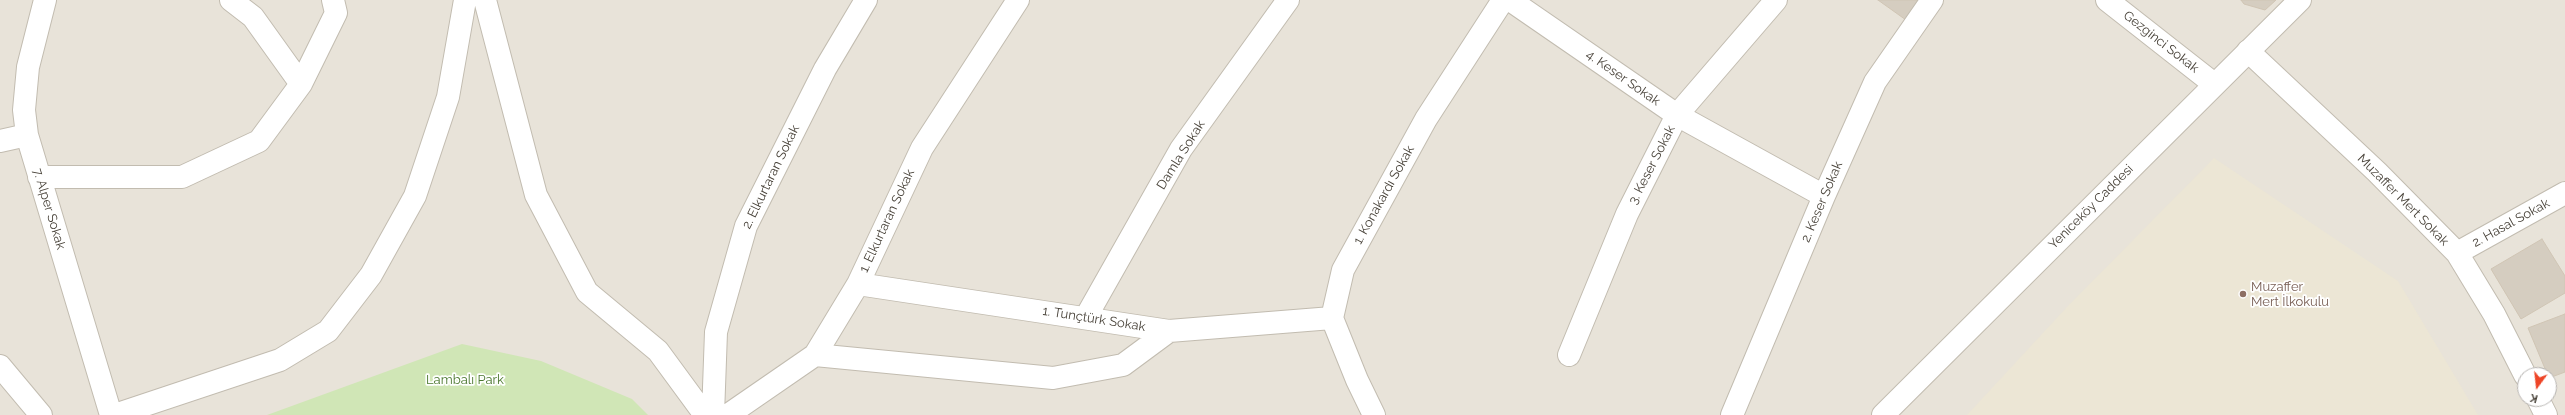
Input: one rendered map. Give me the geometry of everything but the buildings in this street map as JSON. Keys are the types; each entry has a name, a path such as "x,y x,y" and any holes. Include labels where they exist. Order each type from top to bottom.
{"street":[{"name":"7. Alper Sokak","path":"45,0 28,66 24,110 27,135 111,415"},
{"path":"232,0 253,17 301,84"},
{"path":"115,415 280,360 328,331 372,275 414,196 448,97 464,0"},
{"path":"485,0 536,195 583,285 587,292 658,352 704,415"},
{"name":"2. Elkurtaran Sokak","path":"713,415 716,332 746,226 824,69 866,0"},
{"name":"1. Elkurtaran Sokak","path":"728,415 815,355 858,284 922,148 1018,0"},
{"name":"Damla Sokak","path":"1086,318 1181,149 1288,0"},
{"name":"1. Konakardı Sokak","path":"1332,318 1343,270 1426,119 1503,0"},
{"name":"4. Keser Sokak","path":"1510,0 1677,115 1824,196"},
{"name":"3. Keser Sokak","path":"1569,355 1627,214 1677,115 1776,0"},
{"name":"2. Keser Sokak","path":"1732,415 1824,196 1875,82 1932,0"},
{"name":"Gezginci Sokak","path":"2107,0 2214,84"},
{"name":"Yeniceköy Caddesi","path":"1882,415 2300,0"},
{"path":"40,177 182,177 259,141 301,84 335,7"},
{"name":"Muzaffer Mert Sokak","path":"2248,50 2377,172 2457,253 2494,314 2521,367"},
{"path":"0,141 27,135"},
{"name":"2. Hasal Sokak","path":"2457,253 2565,193"},
{"name":"1. Tunçtürk Sokak","path":"858,284 1169,331 1332,318"},
{"path":"1332,318 1368,412"},
{"path":"815,355 1053,378 1123,365 1169,331"},
{"path":"0,366 41,415"}],"shaded area":[{"path":"0,0 2565,0 2565,415 0,415"},
{"name":"Muzaffer Mert İlkokulu","path":"2214,158 2398,281 2478,415 1967,415 2067,307"}],"green space":[{"name":"Lambalı Park","path":"462,344 541,361 632,399 648,415 267,415"}],"place":[{"name":"Muzaffer Mert İlkokulu","path":"2243,294"}]}
